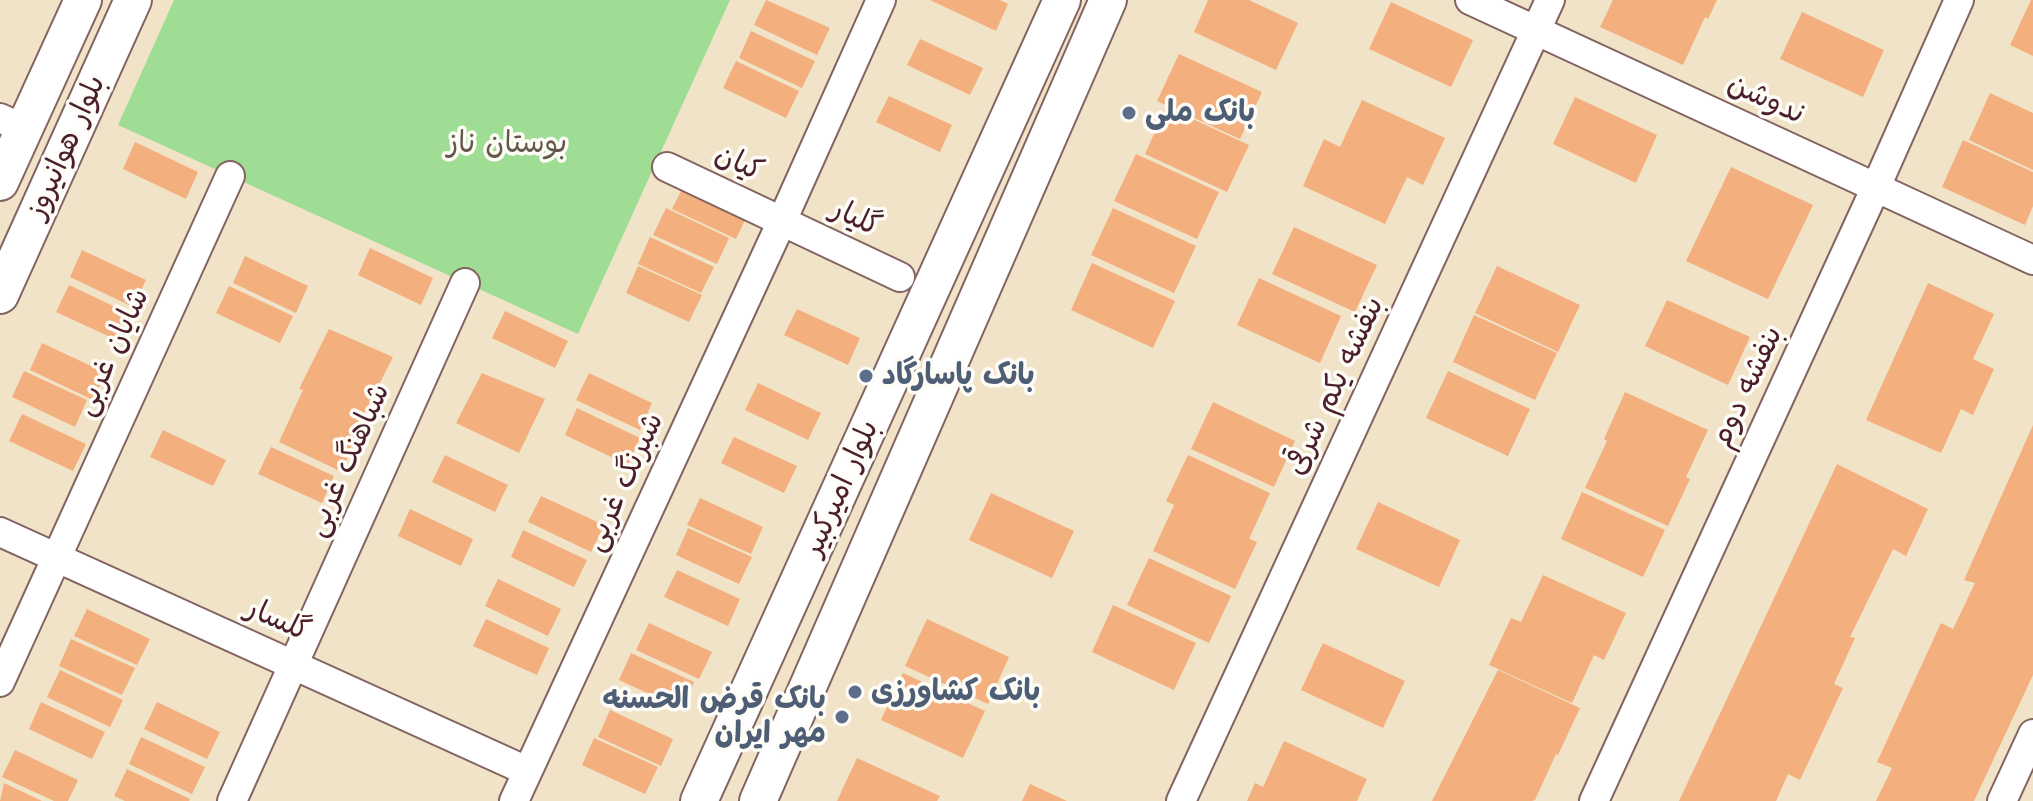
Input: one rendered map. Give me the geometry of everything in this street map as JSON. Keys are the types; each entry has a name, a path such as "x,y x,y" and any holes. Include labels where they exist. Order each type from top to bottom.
{"main road":[{"name":"بلوار هوانیروز","path":"0,182 12,123 83,0"},
{"name":"بلوار هوانیروز","path":"0,295 133,0"},
{"name":"بلوار امیرکبیر","path":"699,801 1062,0"},
{"name":"بلوار امیرکبیر","path":"758,801 1108,0"}],"street":[{"name":"شبرنگ غربی","path":"514,801 881,0"},
{"name":"ندوشن","path":"1470,0 2033,260"},
{"name":"بنفشه یکم شرقی","path":"1181,801 1550,0"},
{"name":"بنفشه دوم","path":"1594,801 1959,0"},
{"name":"کیان","path":"667,167 782,221"},
{"name":"شایان غربی","path":"0,682 230,176"},
{"name":"گلیار","path":"782,221 900,277"},
{"name":"شباهنگ غربی","path":"232,801 465,283"},
{"name":"گلسار","path":"0,532 527,771"},
{"path":"2002,801 2033,734"}],"green space":[{"name":"بوستان ناز","path":"174,0 730,0 578,334 118,125"}],"building":[{"path":"766,0 830,28 817,55 754,25"},
{"path":"930,0 1000,0 1008,4 996,31"},
{"path":"1208,0 1249,0 1298,23 1276,70 1194,32"},
{"path":"1613,0 1717,0 1708,19 1705,17 1683,65 1600,27"},
{"path":"2033,0 2033,56 2010,45"},
{"path":"1391,2 1473,40 1451,87 1369,49"},
{"path":"1802,12 1884,50 1863,97 1780,59"},
{"path":"751,31 815,61 802,88 739,58"},
{"path":"920,39 983,68 970,95 907,65"},
{"path":"1179,54 1262,92 1240,139 1157,101"},
{"path":"736,61 799,91 786,118 723,88"},
{"path":"1990,93 2033,113 2033,170 1969,140"},
{"path":"889,96 952,125 940,152 876,122"},
{"path":"1575,97 1657,135 1636,183 1553,144"},
{"path":"1362,100 1445,138 1423,185 1407,177 1385,224 1303,186 1324,139 1340,147"},
{"path":"1166,107 1249,145 1227,192 1145,154"},
{"path":"1963,140 2033,172 2033,206 2025,225 1942,187"},
{"path":"135,142 198,172 186,199 123,169"},
{"path":"1136,154 1219,192 1197,239 1114,201"},
{"path":"1731,167 1813,205 1768,299 1686,261"},
{"path":"685,183 749,212 736,239 672,209"},
{"path":"666,208 729,238 717,264 653,235"},
{"path":"1113,208 1196,246 1174,293 1091,255"},
{"path":"1294,227 1377,265 1355,312 1272,274"},
{"path":"650,237 714,267 701,293 638,264"},
{"path":"370,248 433,278 421,305 358,275"},
{"path":"82,250 146,280 133,307 70,277"},
{"path":"245,256 308,286 296,313 233,283"},
{"path":"1092,263 1175,301 1153,348 1071,310"},
{"path":"638,266 702,295 689,322 626,293"},
{"path":"1497,266 1580,305 1558,352 1475,313"},
{"path":"1259,278 1341,316 1320,363 1237,325"},
{"path":"1928,283 1994,314 1973,359 1994,369 1973,415 1961,409 1941,453 1866,420"},
{"path":"69,285 132,315 119,341 56,312"},
{"path":"229,286 293,316 280,343 216,313"},
{"path":"1667,300 1750,337 1728,385 1645,346"},
{"path":"797,309 860,338 848,365 784,335"},
{"path":"505,311 568,341 555,368 492,338"},
{"path":"1474,315 1557,353 1535,400 1453,362"},
{"path":"329,329 393,357 362,418 342,472 279,442 303,390 299,389"},
{"path":"42,343 106,373 93,400 30,370"},
{"path":"24,371 87,400 75,427 12,397"},
{"path":"1448,371 1530,409 1508,456 1426,418"},
{"path":"482,373 545,399 519,453 456,423"},
{"path":"589,373 652,403 640,430 576,400"},
{"path":"758,383 821,413 808,440 745,410"},
{"path":"1625,392 1708,430 1668,526 1585,488"},
{"path":"1213,402 1295,441 1274,487 1191,449"},
{"path":"577,408 640,438 628,465 565,435"},
{"path":"22,414 86,444 73,471 9,441"},
{"path":"2033,425 2033,675 1974,801 1876,801 1892,768 1877,762 1941,623 1953,629 1975,583 1964,580"},
{"path":"163,430 226,460 213,486 150,457"},
{"path":"734,437 797,466 784,493 721,463"},
{"path":"271,447 334,476 322,503 258,474"},
{"path":"445,455 508,485 495,512 432,482"},
{"path":"1188,455 1270,493 1249,539 1257,542 1235,589 1153,551 1174,505 1166,501"},
{"path":"1837,464 1928,509 1906,556 1893,549 1850,637 1855,638 1834,684 1843,688 1800,780 1788,774 1776,801 1679,801"},
{"path":"1582,492 1665,530 1643,577 1561,539"},
{"path":"991,493 1074,531 1052,578 969,540"},
{"path":"541,496 604,525 591,552 528,522"},
{"path":"700,498 763,527 751,554 687,525"},
{"path":"1378,502 1460,540 1439,587 1356,549"},
{"path":"410,509 473,539 461,566 398,536"},
{"path":"688,528 752,557 739,584 676,555"},
{"path":"523,530 587,560 574,587 511,557"},
{"path":"1149,558 1231,596 1209,643 1127,605"},
{"path":"677,570 740,599 728,626 664,597"},
{"path":"1543,575 1626,613 1604,660 1594,655 1572,703 1489,665 1511,618 1521,622"},
{"path":"498,579 561,609 548,636 485,606"},
{"path":"1113,605 1196,643 1174,690 1092,652"},
{"path":"87,609 150,639 137,665 74,636"},
{"path":"486,619 549,648 537,675 473,646"},
{"path":"927,619 1009,657 988,704 905,666"},
{"path":"649,623 712,652 699,679 636,650"},
{"path":"71,639 135,668 122,695 59,666"},
{"path":"1323,643 1405,681 1383,728 1301,690"},
{"path":"631,653 694,682 682,709 619,680"},
{"path":"60,670 123,700 110,727 47,697"},
{"path":"1498,670 1580,708 1558,755 1535,800 1432,801"},
{"path":"903,673 985,711 963,758 881,720"},
{"path":"41,702 105,732 92,759 29,729"},
{"path":"157,702 220,732 207,759 144,729"},
{"path":"610,710 673,739 661,766 598,737"},
{"path":"141,737 205,767 192,794 129,764"},
{"path":"594,738 658,767 645,794 582,765"},
{"path":"1284,741 1367,779 1357,801 1247,801 1255,783 1263,787"},
{"path":"15,750 78,780 68,801 54,801 2,777"},
{"path":"857,758 940,796 937,801 837,801"},
{"path":"127,769 190,799 125,801 114,796"},
{"path":"4,783 42,801 0,801"},
{"path":"1030,784 1067,801 1022,801"}],"place":[{"name":"بانک ملی","path":"1129,113"},
{"name":"بانک پاسارگاد","path":"866,376"},
{"name":"بانک کشاورزی","path":"855,692"},
{"name":"بانک قرض الحسنه مهر ایران","path":"842,717"}]}
